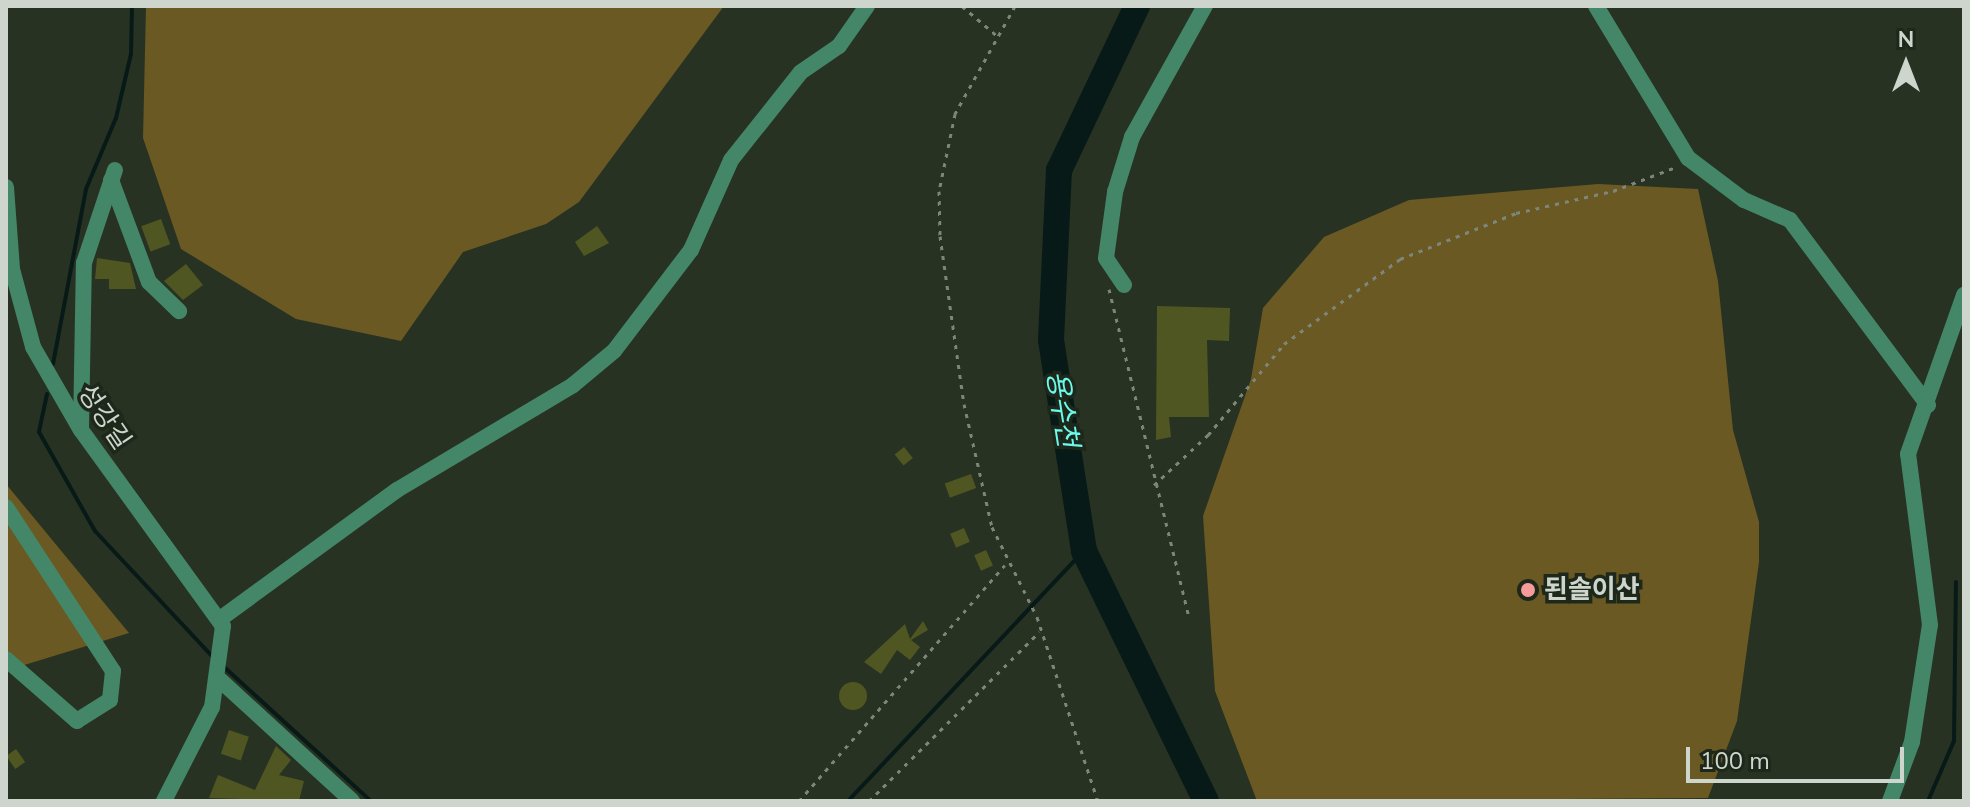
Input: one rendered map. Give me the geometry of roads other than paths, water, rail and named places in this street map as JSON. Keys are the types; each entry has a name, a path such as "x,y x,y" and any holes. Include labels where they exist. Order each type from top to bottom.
{"street":[{"path":"220,619 397,490 573,385 614,351 691,250 731,160 801,72 839,46 867,6"},
{"path":"1124,285 1106,258 1132,137 1205,6"},
{"path":"1596,6 1688,158 1744,200 1790,220 1928,405"},
{"path":"81,430 84,263 113,175 149,282 179,311"},
{"name":"성강길","path":"6,187 22,321 81,430 220,619 224,647 220,678"},
{"path":"1890,801 1912,742 1930,625 1908,454 1928,405 1964,295"},
{"path":"6,507 113,671 110,700 77,721 6,659"},
{"path":"164,801 195,749 220,678 352,801"}],"waterway":[{"path":"53,364 86,189 116,118 131,54 132,6"},
{"name":"용수천","path":"1137,6 1059,170 1051,340 1084,551 1206,801"},
{"path":"47,394 39,432 95,531 213,657"},
{"path":"848,801 1084,551"},
{"path":"1928,801 1954,741 1956,582"},
{"path":"223,666 371,801"}],"place":[{"name":"된솔이산","path":"1528,590"}]}
